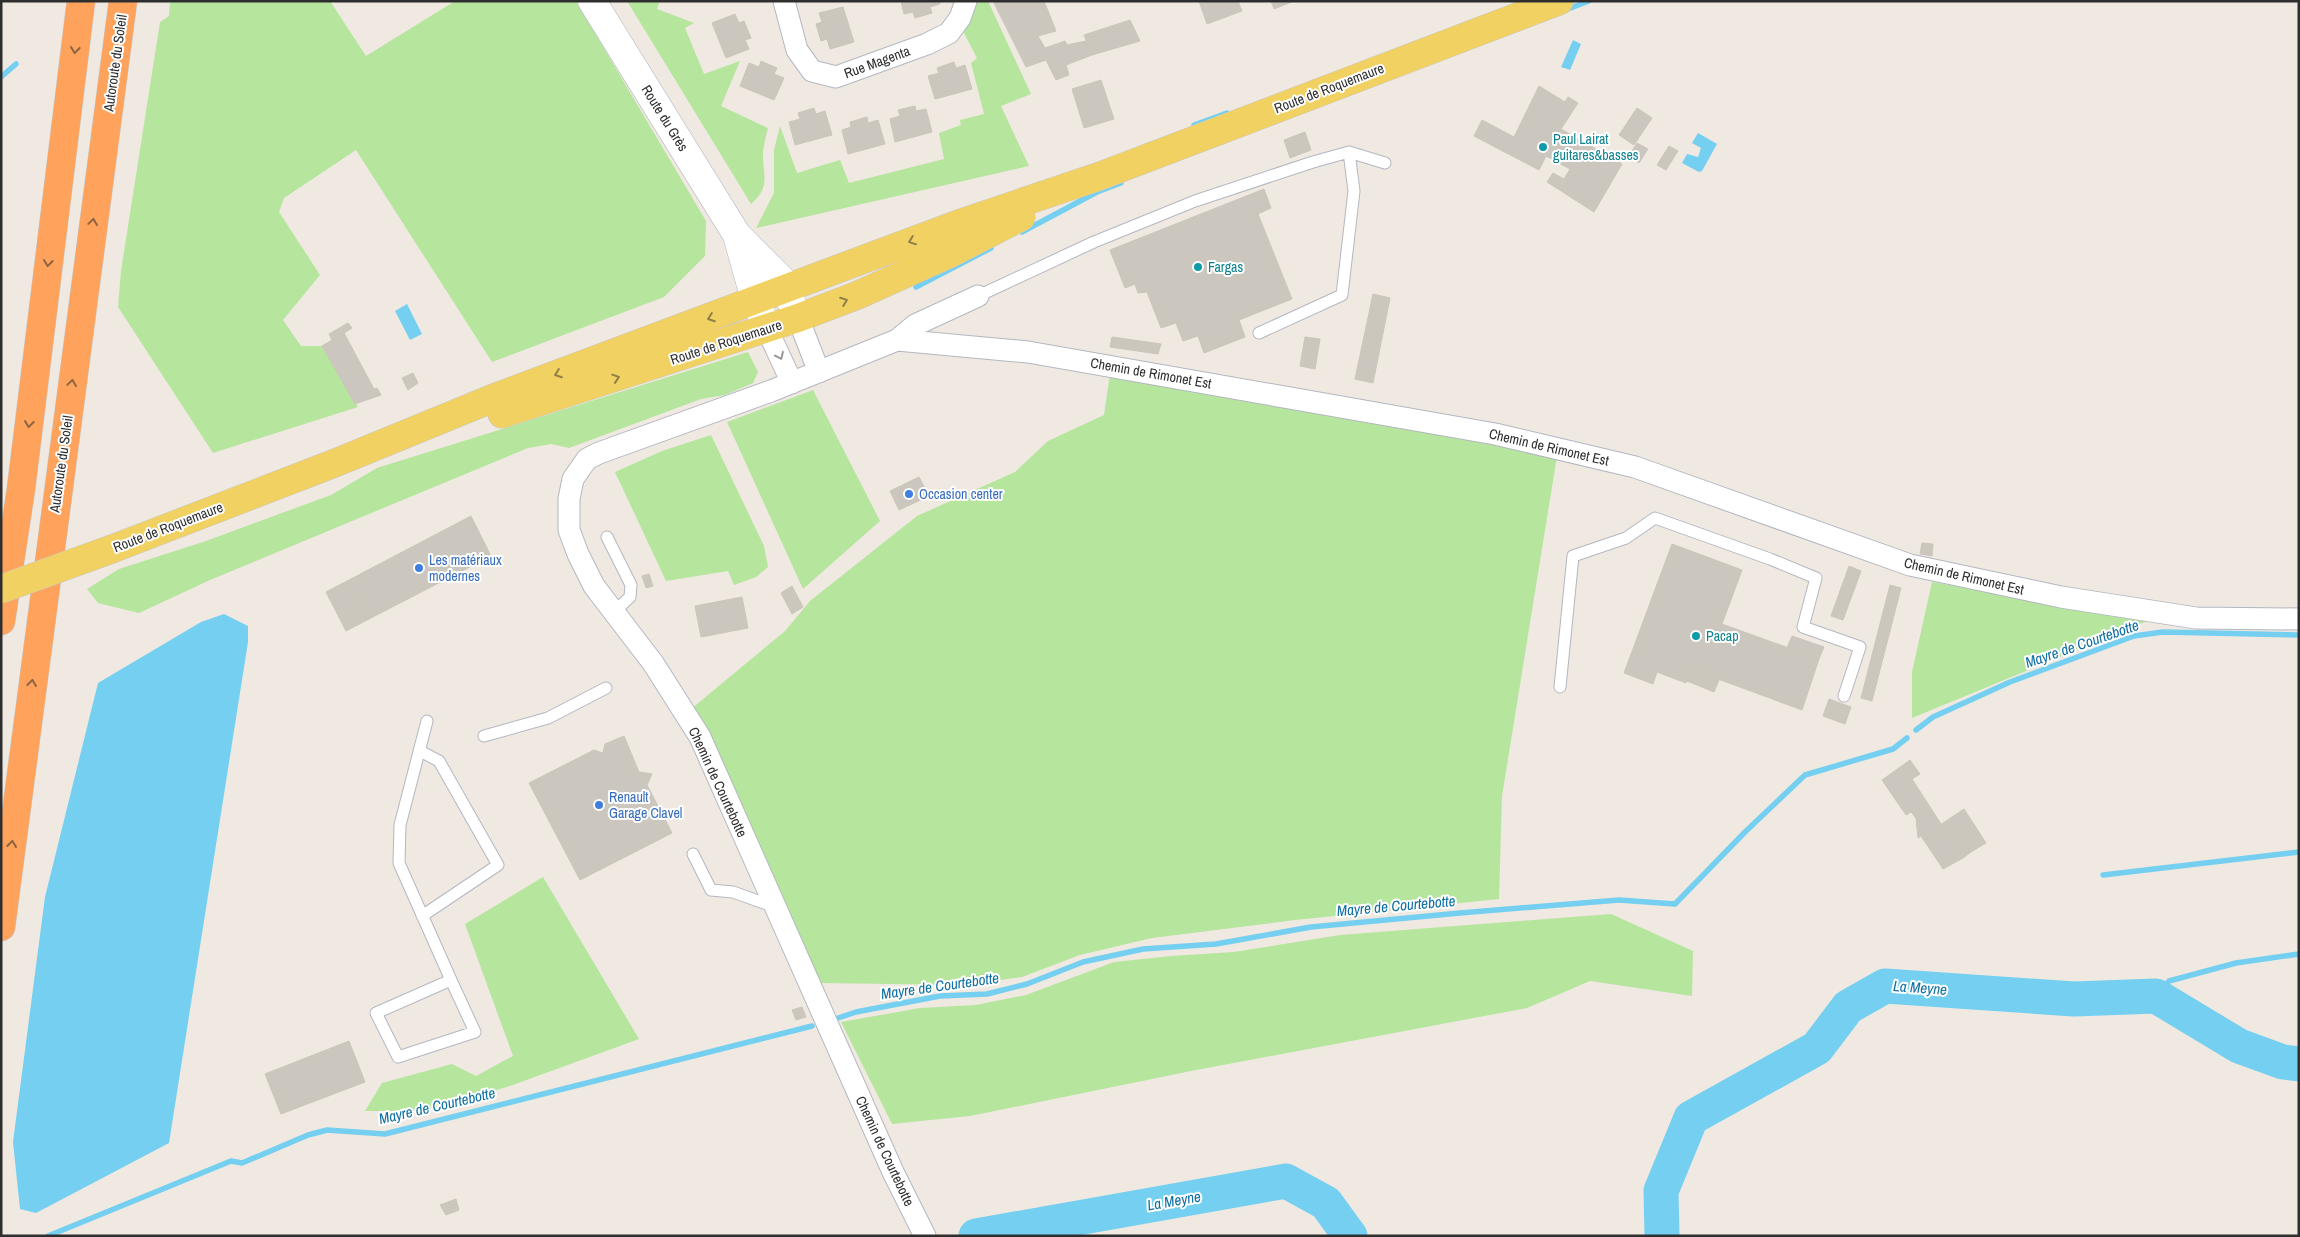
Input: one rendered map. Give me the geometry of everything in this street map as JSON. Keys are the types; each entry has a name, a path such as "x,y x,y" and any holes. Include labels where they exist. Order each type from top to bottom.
{"highway":[{"path":"1,621 21,489 81,1"},
{"name":"Autoroute du Soleil","path":"1,927 123,1"}],"main road":[{"name":"Route de Roquemaure","path":"1,588 112,549 335,464 496,397 787,290 958,224 1100,176 1559,1"},
{"name":"Route de Roquemaure","path":"335,464 447,431 767,329 858,296 949,254 1100,176"}],"street":[{"name":"Route du Grès","path":"592,1 737,235"},
{"name":"Rue Magenta","path":"784,1 797,50 812,71 836,77 928,44 949,33 960,18 966,1"},
{"path":"737,235 782,280 819,372"},
{"path":"737,235 756,301 792,383"},
{"path":"897,340 915,325 978,296"},
{"name":"Chemin de Rimonet Est","path":"792,383 897,340 1028,352 1495,434 1636,467 1910,565 2061,597 2196,618 2299,620"},
{"name":"Chemin de Courtebotte","path":"792,383 587,459 572,479 569,499 570,530 578,554 594,586 653,663 700,737 893,1172 923,1231"}],"lane":[{"path":"1259,333 1342,295 1354,191 1349,152"},
{"path":"978,296 1094,242 1195,201 1349,152 1385,163"},
{"path":"1560,687 1574,556 1626,538 1655,518 1770,559 1816,578 1803,627 1860,647 1844,696"},
{"path":"607,537 631,585 630,597 613,613"},
{"path":"484,736 548,718 606,688"},
{"path":"428,721 400,825 399,863 475,1032 398,1057 376,1014 451,980"},
{"path":"420,751 439,761 498,865 422,916"},
{"path":"693,854 711,890 733,892 775,907"}],"green space":[{"path":"170,1 330,1 366,56 455,1 576,1 706,221 705,256 664,297 492,362 356,150 284,198 279,212 320,275 283,320 301,346 322,346 358,407 213,453 118,307 121,271 160,22 169,16"},
{"path":"627,1 660,1 657,9 694,23 685,28 704,74 740,61 721,106 768,128 763,152 764,185 758,197 751,204"},
{"path":"973,1 988,1 1031,94 1001,106 1029,166 756,228 774,193 774,150 780,126 797,173 840,160 849,183 944,159 939,133 961,125 960,120 984,114 971,63 977,58 964,33"},
{"path":"748,352 758,372 753,383 725,395 701,399 569,448 551,444 528,448 210,580 139,613 98,603 87,589 119,569 206,541 331,495 377,468"},
{"path":"1110,374 1557,456 1502,796 1499,899 1295,920 1152,938 1080,955 1022,977 964,985 819,983 691,709 785,631 810,601 917,516 1015,472 1048,441 1104,415"},
{"path":"813,390 880,521 803,589 727,422"},
{"path":"711,435 764,546 768,567 756,577 734,585 728,571 666,581 615,472 662,451"},
{"path":"1932,582 2152,619 1912,718 1912,672"},
{"path":"543,877 639,1039 507,1087 424,1111 365,1111 382,1083 452,1064 476,1076 513,1056 465,924"},
{"path":"1611,914 1693,951 1692,996 1590,981 1527,1008 1191,1071 970,1116 892,1124 841,1022 920,1008 976,1005 1026,995 1114,962 1234,952 1340,935"}],"water":[{"path":"1573,40 1581,44 1570,70 1561,67"},
{"path":"1698,133 1717,144 1702,171 1699,172 1682,163 1687,154 1698,157 1701,148 1692,143"},
{"path":"407,304 422,334 410,340 395,311"},
{"path":"224,614 248,626 248,642 169,1143 36,1213 20,1209 13,1142 45,897 98,683 201,622"}],"building":[{"path":"901,1 939,1 940,4 930,7 932,13 915,18 913,12 904,14"},
{"path":"993,1 1044,1 1056,31 1038,36 1045,48 1065,41 1067,45 1086,41 1092,55 1066,65 1069,75 1056,80 1046,60 1026,67"},
{"path":"1199,1 1238,1 1242,11 1207,24"},
{"path":"1271,1 1294,1 1274,9"},
{"path":"843,7 854,42 830,49 827,39 821,41 816,24 822,22 819,13"},
{"path":"735,14 739,23 744,21 751,38 745,40 749,49 726,58 712,23"},
{"path":"1130,20 1140,41 1092,55 1084,35"},
{"path":"761,61 777,68 774,74 784,78 774,100 740,86 749,63 759,67"},
{"path":"954,62 956,68 965,65 972,89 935,99 928,76 939,73 937,68"},
{"path":"1101,80 1114,119 1084,128 1072,89"},
{"name":"Paul Lairat guitares&basses","path":"1539,86 1565,102 1568,97 1578,103 1561,129 1622,164 1594,212 1547,182 1553,173 1564,179 1570,169 1546,156 1539,170 1474,136 1482,120 1514,137"},
{"path":"915,106 916,111 926,109 932,132 895,142 890,119 900,116 898,110"},
{"path":"814,108 816,114 825,111 832,135 795,145 789,122 800,119 798,113"},
{"path":"1637,108 1652,118 1634,145 1619,135"},
{"path":"867,117 868,123 878,120 885,144 848,154 842,130 851,127 850,122"},
{"path":"1305,132 1311,150 1290,158 1284,140"},
{"path":"1637,143 1648,149 1639,163 1629,156"},
{"path":"1669,146 1678,151 1666,170 1657,165"},
{"name":"Fargas","path":"1264,189 1271,208 1258,214 1292,299 1239,320 1245,337 1204,353 1198,336 1183,341 1176,323 1161,328 1147,292 1138,293 1135,284 1125,288 1110,250"},
{"path":"1373,294 1390,298 1373,383 1355,379"},
{"path":"348,323 352,328 344,333 374,389 377,388 381,395 355,404 322,346 332,340 329,334"},
{"path":"1112,337 1161,344 1158,354 1110,347"},
{"path":"1305,337 1320,339 1315,369 1300,366"},
{"path":"413,373 418,383 408,390 402,378"},
{"name":"Occasion center","path":"919,477 929,496 899,510 890,491"},
{"name":"Les matériaux modernes","path":"471,516 491,556 367,620 347,581"},
{"path":"1922,543 1933,544 1932,556 1920,554"},
{"name":"Pacap","path":"1672,544 1742,570 1722,624 1819,659 1802,710 1691,669 1686,683 1657,672 1653,684 1624,673"},
{"path":"1849,566 1861,571 1843,620 1831,616"},
{"path":"649,574 653,586 646,588 642,576"},
{"path":"347,581 367,620 346,631 326,592"},
{"path":"1890,585 1901,588 1872,701 1861,698"},
{"path":"792,586 803,607 792,614 781,593"},
{"path":"742,597 748,628 701,637 695,606"},
{"path":"1792,636 1824,647 1819,659 1787,648"},
{"path":"1691,669 1719,680 1714,692 1687,681"},
{"path":"1829,699 1851,707 1845,724 1823,716"},
{"name":"Renault Garage Clavel","path":"624,736 639,772 652,774 647,785 672,833 580,880 529,783 594,750 603,753 605,744"},
{"path":"1910,760 1920,774 1912,779 1963,858 1943,869 1921,836 1918,838 1916,818 1911,812 1906,815 1882,780"},
{"path":"1964,809 1986,843 1971,852 1949,819"},
{"path":"1949,819 1971,852 1963,858 1940,825"},
{"path":"802,1007 806,1017 796,1020 792,1010"},
{"path":"349,1041 365,1082 281,1114 265,1074"},
{"path":"456,1199 459,1210 446,1215 440,1205"}],"waterway":[{"path":"1565,10 1589,1"},
{"path":"1,77 16,64"},
{"path":"1194,125 1227,113"},
{"path":"1022,232 1097,192 1121,183"},
{"path":"916,287 991,248"},
{"name":"Mayre de Courtebotte","path":"1916,730 1933,717 2010,682 2134,636 2163,632 2299,635"},
{"name":"Mayre de Courtebotte","path":"838,1018 856,1012 940,996 987,994 1027,984 1083,962 1143,949 1216,944 1311,927 1460,913 1619,900 1675,904 1745,832 1805,775 1893,749 1907,738"},
{"path":"2103,875 2299,852"},
{"path":"2156,996 2169,981 2236,963 2299,954"},
{"name":"La Meyne","path":"1662,1236 1661,1191 1691,1118 1817,1048 1848,1007 1885,986 2074,999 2156,996 2239,1046 2283,1062 2299,1064"},
{"name":"Mayre de Courtebotte","path":"48,1236 231,1161 242,1163 308,1135 327,1130 385,1134 812,1026"},
{"name":"La Meyne","path":"976,1236 1286,1181 1326,1203 1350,1236"}],"place":[{"name":"Paul Lairat guitares&basses","path":"1543,147"},
{"name":"Fargas","path":"1198,267"},
{"name":"Occasion center","path":"909,494"},
{"name":"Les matériaux modernes","path":"419,568"},
{"name":"Pacap","path":"1696,636"},
{"name":"Renault Garage Clavel","path":"599,805"}]}
